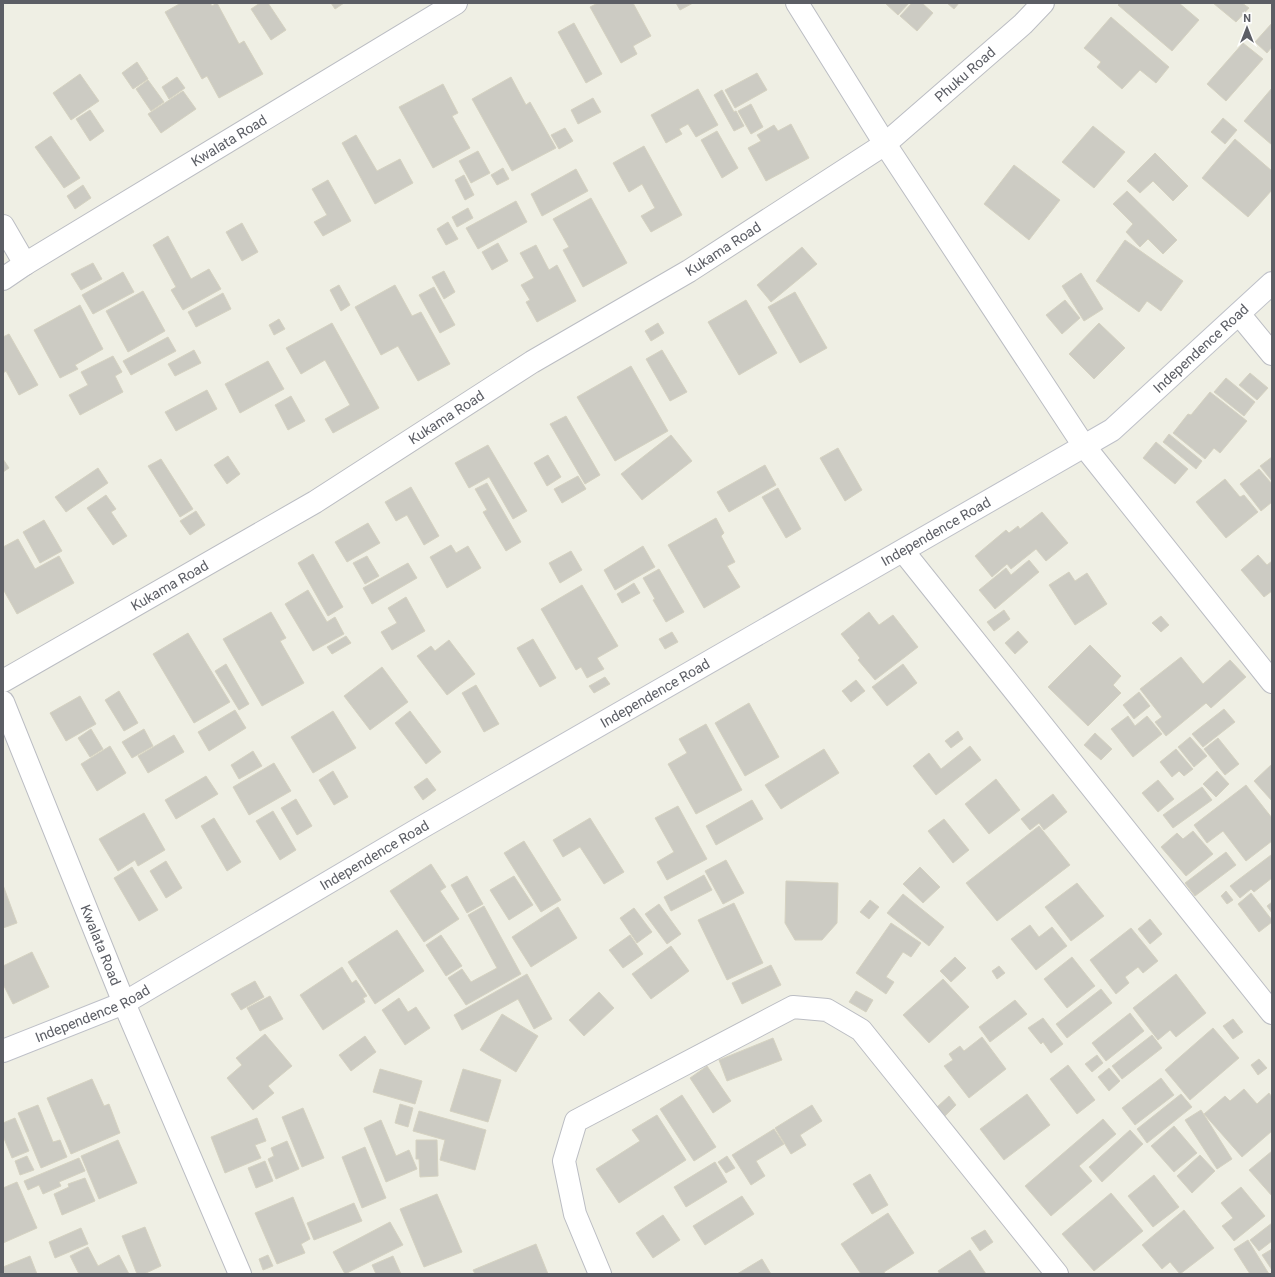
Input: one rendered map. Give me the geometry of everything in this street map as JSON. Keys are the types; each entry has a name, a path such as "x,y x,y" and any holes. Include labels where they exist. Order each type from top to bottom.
{"street":[{"name":"Kwalata Road","path":"3,279 25,264 456,3"},
{"path":"797,3 884,144 1084,446 1272,682"},
{"name":"Phuku Road","path":"884,144 1023,24 1043,3"},
{"name":"Kukama Road","path":"3,681 315,502 532,362 689,271 884,144"},
{"path":"3,226 25,264"},
{"name":"Independence Road","path":"3,1051 124,1002 424,826 1112,430 1272,283"},
{"path":"1239,314 1272,354"},
{"path":"903,551 1272,1013"},
{"name":"Kwalata Road","path":"3,702 124,1002 240,1274"},
{"path":"600,1274 575,1214 564,1161 576,1121 793,1007 827,1010 861,1030 1057,1274"}],"building":[{"path":"181,3 210,3 212,6 217,3 239,44 244,41 263,74 219,98 207,76 202,79 165,12"},
{"path":"260,3 268,3 286,30 271,40 251,9"},
{"path":"331,3 344,3 335,9"},
{"path":"598,3 633,3 651,36 633,46 637,54 621,63 590,7"},
{"path":"676,3 693,3 680,10"},
{"path":"885,3 909,3 898,15"},
{"path":"912,3 922,3 933,13 917,31 900,16"},
{"path":"947,3 959,3 954,9"},
{"path":"1120,3 1179,3 1199,20 1172,51 1118,5"},
{"path":"1213,3 1242,3 1249,8 1236,22"},
{"path":"1111,17 1169,67 1156,83 1140,70 1122,89 1097,67 1101,62 1084,48"},
{"path":"574,23 602,74 586,83 558,32"},
{"path":"1272,23 1272,47 1267,53 1255,42"},
{"path":"1243,43 1263,59 1226,101 1207,84"},
{"path":"137,62 148,79 133,89 122,73"},
{"path":"757,73 767,90 735,108 725,90"},
{"path":"80,74 99,101 71,120 53,93"},
{"path":"177,77 185,88 169,99 162,87"},
{"path":"511,77 526,105 530,102 556,148 512,171 472,99"},
{"path":"148,80 164,102 151,111 136,89"},
{"path":"443,84 458,113 452,116 470,148 433,168 399,107"},
{"path":"1272,88 1272,145 1244,121"},
{"path":"698,89 718,125 696,137 688,124 679,129 682,134 666,143 651,115"},
{"path":"722,90 734,112 736,111 744,126 734,131 714,95"},
{"path":"183,91 196,109 161,133 148,114"},
{"path":"593,98 601,112 578,124 571,110"},
{"path":"751,104 763,127 751,134 738,111"},
{"path":"90,110 104,131 90,141 76,119"},
{"path":"1223,118 1237,130 1225,144 1211,132"},
{"path":"791,124 809,158 766,181 748,148 761,141 757,135 774,125 778,131"},
{"path":"1093,126 1125,152 1094,188 1062,162"},
{"path":"565,128 573,141 559,149 551,135"},
{"path":"717,131 738,168 722,178 701,140"},
{"path":"356,135 377,171 400,159 413,183 375,204 342,143"},
{"path":"51,136 80,178 64,188 35,147"},
{"path":"1235,139 1272,171 1272,190 1248,217 1202,178"},
{"path":"644,146 682,215 651,232 641,216 655,208 642,184 629,192 613,163"},
{"path":"478,151 490,173 471,183 459,161"},
{"path":"1155,153 1188,186 1173,201 1153,181 1140,193 1127,181"},
{"path":"1014,165 1060,200 1029,240 984,204"},
{"path":"503,168 509,179 497,185 491,175"},
{"path":"576,169 588,191 542,216 531,194"},
{"path":"464,175 474,195 465,200 455,180"},
{"path":"328,180 351,221 323,236 314,222 327,215 312,189"},
{"path":"83,185 91,198 75,209 67,196"},
{"path":"1127,191 1177,240 1163,254 1148,239 1140,247 1126,232 1133,224 1113,204"},
{"path":"591,198 627,263 583,287 563,250 569,247 553,219"},
{"path":"516,201 527,222 478,249 466,228"},
{"path":"468,208 473,218 457,227 452,217"},
{"path":"448,222 458,239 446,245 437,229"},
{"path":"242,223 258,252 242,261 226,232"},
{"path":"168,236 191,279 209,269 221,289 183,310 171,290 176,287 153,245"},
{"path":"1125,240 1183,281 1161,311 1147,301 1139,312 1096,281"},
{"path":"498,243 508,261 492,270 482,252"},
{"path":"536,245 549,270 557,265 576,301 537,322 526,302 530,300 521,285 534,278 520,253"},
{"path":"802,247 817,264 771,302 757,285"},
{"path":"93,263 102,279 81,290 71,274"},
{"path":"444,271 455,292 444,299 432,277"},
{"path":"123,272 134,292 93,314 82,295"},
{"path":"1081,273 1103,309 1084,321 1062,286"},
{"path":"339,285 350,305 341,311 330,290"},
{"path":"395,285 412,316 421,312 450,364 418,381 398,346 381,355 355,307"},
{"path":"434,287 455,325 440,333 419,295"},
{"path":"143,291 165,331 128,352 106,311"},
{"path":"795,292 827,348 800,363 768,307"},
{"path":"223,293 231,309 196,327 188,312"},
{"path":"746,300 777,353 739,375 708,322"},
{"path":"1065,300 1080,318 1062,334 1046,315"},
{"path":"80,305 103,349 75,365 78,369 60,378 34,330"},
{"path":"279,319 285,329 274,335 269,325"},
{"path":"332,323 379,408 333,433 325,419 350,405 325,360 301,374 286,348"},
{"path":"658,323 664,333 651,341 645,331"},
{"path":"1099,323 1125,348 1094,379 1069,354"},
{"path":"9,334 38,385 19,395 6,371 3,373 3,337"},
{"path":"168,337 176,351 131,375 123,361"},
{"path":"194,350 201,363 175,376 168,364"},
{"path":"662,350 687,392 670,401 646,359"},
{"path":"113,356 122,372 115,376 123,392 80,415 69,395 88,385 81,372"},
{"path":"268,361 284,389 240,413 225,384"},
{"path":"631,366 668,431 615,461 577,397"},
{"path":"1250,373 1268,388 1257,400 1239,385"},
{"path":"1226,378 1255,402 1244,416 1214,392"},
{"path":"207,390 217,409 176,431 165,412"},
{"path":"1210,392 1247,421 1220,453 1214,448 1205,459 1173,433 1188,414 1191,415"},
{"path":"291,396 305,421 288,430 275,405"},
{"path":"566,416 600,475 585,484 550,424"},
{"path":"1169,434 1202,461 1196,469 1163,442"},
{"path":"671,435 692,461 642,500 621,474"},
{"path":"1156,442 1188,469 1175,484 1143,458"},
{"path":"488,445 527,511 513,519 489,477 469,488 455,463"},
{"path":"838,448 862,490 845,501 820,458"},
{"path":"548,455 561,477 547,486 534,463"},
{"path":"228,456 240,474 227,484 214,465"},
{"path":"1272,457 1272,481 1260,466"},
{"path":"3,459 9,468 3,472"},
{"path":"161,459 193,509 180,517 148,466"},
{"path":"765,465 776,485 729,512 717,492"},
{"path":"98,468 108,483 66,512 55,497"},
{"path":"1259,469 1272,484 1272,502 1261,511 1240,484"},
{"path":"578,476 586,489 562,503 554,489"},
{"path":"1225,479 1240,497 1244,495 1258,512 1226,538 1196,502"},
{"path":"487,483 521,542 506,551 483,512 487,510 475,489"},
{"path":"411,487 439,536 424,545 407,515 396,521 385,502"},
{"path":"778,488 801,529 786,538 762,497"},
{"path":"106,495 116,509 111,512 127,536 113,545 87,508"},
{"path":"196,511 205,525 190,535 180,521"},
{"path":"1042,512 1068,543 1046,561 1036,549 1011,569 1007,564 992,577 975,556 1006,530 1009,533 1018,526 1020,529"},
{"path":"716,518 724,533 721,536 735,562 727,566 740,587 704,608 668,545"},
{"path":"44,520 62,551 40,563 23,532"},
{"path":"368,523 380,543 347,562 335,542"},
{"path":"18,539 35,569 59,556 74,583 17,614 3,589 3,547"},
{"path":"451,545 456,553 468,546 481,568 447,588 430,557"},
{"path":"643,546 655,567 615,590 604,570"},
{"path":"571,551 582,570 560,583 549,563"},
{"path":"313,554 343,607 328,616 298,563"},
{"path":"1258,555 1267,565 1272,561 1272,591 1264,597 1241,570"},
{"path":"367,556 379,576 365,584 353,563"},
{"path":"1029,560 1039,572 995,609 979,590 1006,568 1011,575"},
{"path":"408,563 417,578 372,604 363,588"},
{"path":"659,569 684,612 666,622 653,600 655,599 643,578"},
{"path":"1069,572 1075,581 1087,573 1107,604 1075,625 1049,585"},
{"path":"634,583 640,593 622,603 617,594"},
{"path":"582,585 618,646 597,658 604,669 587,678 581,667 576,670 541,609"},
{"path":"308,590 327,622 335,617 344,634 313,651 285,604"},
{"path":"406,597 425,631 392,650 381,632 397,623 388,608"},
{"path":"1004,610 1010,619 994,631 987,622"},
{"path":"271,612 286,638 280,641 304,683 262,706 223,639"},
{"path":"869,612 879,625 893,615 918,647 875,680 858,660 860,658 841,634"},
{"path":"1161,616 1169,625 1161,632 1152,623"},
{"path":"1018,631 1028,642 1015,654 1005,643"},
{"path":"672,632 678,642 665,649 659,639"},
{"path":"188,633 230,702 194,723 153,654"},
{"path":"346,636 351,643 332,654 327,647"},
{"path":"533,639 556,678 540,687 517,648"},
{"path":"449,640 475,674 447,695 417,656 431,646 435,651"},
{"path":"1090,645 1121,676 1113,685 1121,693 1088,726 1048,687"},
{"path":"1181,657 1203,684 1230,660 1246,677 1211,708 1206,703 1166,736 1155,722 1162,717 1140,689"},
{"path":"226,664 249,704 239,710 215,671"},
{"path":"903,664 917,683 887,706 872,687"},
{"path":"382,667 408,702 370,730 344,696"},
{"path":"605,677 610,684 594,693 589,686"},
{"path":"856,680 865,691 851,702 842,691"},
{"path":"476,685 499,724 484,732 462,693"},
{"path":"119,691 138,723 124,731 105,700"},
{"path":"1139,692 1150,706 1134,719 1123,705"},
{"path":"80,696 96,724 66,741 50,713"},
{"path":"749,703 779,757 745,776 715,723"},
{"path":"1224,709 1235,722 1203,747 1192,734"},
{"path":"235,710 246,728 209,751 198,732"},
{"path":"333,711 356,748 313,773 291,737"},
{"path":"410,711 441,752 426,764 395,723"},
{"path":"1128,716 1135,726 1147,716 1162,734 1133,757 1111,729"},
{"path":"706,724 742,790 696,814 668,764 687,753 679,739"},
{"path":"91,729 103,749 90,757 78,738"},
{"path":"144,729 153,746 132,758 122,742"},
{"path":"958,731 963,739 951,748 945,741"},
{"path":"1095,733 1112,749 1101,760 1084,745"},
{"path":"174,735 184,752 148,773 138,756"},
{"path":"1190,737 1207,756 1194,767 1178,747"},
{"path":"1218,738 1239,764 1225,775 1204,749"},
{"path":"110,746 126,773 97,791 81,764"},
{"path":"970,746 981,760 936,795 913,766 929,753 941,769"},
{"path":"824,749 839,773 781,809 765,785"},
{"path":"1176,749 1193,769 1184,776 1179,771 1172,777 1160,762"},
{"path":"253,751 262,766 239,779 231,765"},
{"path":"274,763 291,791 249,815 233,787"},
{"path":"1272,764 1272,801 1254,781"},
{"path":"333,771 348,797 334,805 319,780"},
{"path":"1217,771 1229,784 1216,797 1203,784"},
{"path":"206,776 218,794 176,819 165,800"},
{"path":"427,778 436,790 423,800 414,787"},
{"path":"996,779 1020,810 989,834 965,804"},
{"path":"1158,780 1174,799 1158,812 1142,793"},
{"path":"1246,785 1272,818 1272,841 1246,861 1223,831 1207,843 1194,825"},
{"path":"1202,787 1212,800 1173,828 1163,815"},
{"path":"1053,794 1067,812 1044,830 1039,823 1030,830 1021,819"},
{"path":"296,799 312,826 297,835 281,808"},
{"path":"752,800 763,819 716,845 706,826"},
{"path":"678,806 707,859 667,880 657,862 674,852 655,818"},
{"path":"273,811 296,850 280,860 256,821"},
{"path":"144,813 165,850 138,866 135,860 118,871 99,839"},
{"path":"214,818 241,862 227,871 201,826"},
{"path":"590,818 624,872 604,884 580,847 563,857 553,840"},
{"path":"944,819 969,850 953,863 928,831"},
{"path":"1039,826 1070,865 997,921 966,883"},
{"path":"1193,831 1213,854 1186,876 1161,847 1177,833 1183,839"},
{"path":"524,841 561,900 541,912 504,853"},
{"path":"1226,852 1236,865 1195,896 1185,883"},
{"path":"1271,855 1272,878 1254,892 1251,889 1240,898 1230,886"},
{"path":"726,860 744,893 723,904 705,871"},
{"path":"166,861 182,888 166,898 150,871"},
{"path":"431,864 446,887 440,891 459,919 424,942 390,891"},
{"path":"132,867 158,910 139,921 114,878"},
{"path":"920,867 940,887 923,903 903,884"},
{"path":"704,875 712,890 671,911 664,897"},
{"path":"467,876 483,904 467,913 451,885"},
{"path":"514,876 533,905 509,920 490,890"},
{"path":"786,881 838,883 837,923 822,940 795,940 785,923"},
{"path":"1077,883 1104,916 1071,941 1045,907"},
{"path":"3,885 17,923 3,928"},
{"path":"1226,891 1233,900 1227,904 1221,896"},
{"path":"1251,893 1272,920 1272,922 1259,932 1238,904"},
{"path":"903,894 944,927 929,946 887,913"},
{"path":"870,900 879,907 869,919 860,912"},
{"path":"1272,902 1272,913 1267,906"},
{"path":"734,903 763,963 727,980 698,920"},
{"path":"659,904 681,934 667,944 645,914"},
{"path":"484,906 521,974 466,1005 448,978 462,969 471,982 497,968 468,915"},
{"path":"558,907 577,938 531,967 512,937"},
{"path":"634,908 652,932 637,943 620,918"},
{"path":"1150,919 1162,934 1150,944 1138,929"},
{"path":"891,923 921,943 911,957 903,952 886,977 894,982 886,994 856,973"},
{"path":"1030,925 1039,937 1052,927 1067,946 1036,970 1011,939"},
{"path":"1131,928 1158,961 1143,973 1138,967 1125,977 1129,983 1116,994 1090,960"},
{"path":"397,930 424,971 375,1004 348,962"},
{"path":"441,935 462,966 446,976 426,945"},
{"path":"630,935 643,954 623,968 609,950"},
{"path":"671,946 689,971 651,999 632,974"},
{"path":"32,952 49,987 13,1004 3,984 3,966"},
{"path":"955,957 966,968 951,982 940,971"},
{"path":"1072,957 1095,986 1067,1008 1044,979"},
{"path":"771,965 781,985 742,1004 732,983"},
{"path":"999,966 1005,973 997,979 992,971"},
{"path":"342,967 352,983 356,980 367,996 363,998 365,1002 323,1030 300,995"},
{"path":"527,974 552,1019 534,1029 518,999 462,1030 454,1015"},
{"path":"1176,974 1206,1013 1176,1037 1170,1030 1158,1040 1133,1008"},
{"path":"943,979 969,1007 929,1043 903,1015"},
{"path":"255,981 264,997 241,1010 231,994"},
{"path":"1101,989 1112,1003 1067,1038 1056,1024"},
{"path":"856,991 873,1000 866,1012 849,1002"},
{"path":"599,992 614,1008 584,1036 569,1020"},
{"path":"270,996 283,1019 260,1031 247,1008"},
{"path":"399,998 408,1012 416,1007 430,1028 405,1045 382,1010"},
{"path":"1015,1000 1027,1014 990,1042 979,1027"},
{"path":"1130,1013 1144,1031 1106,1061 1092,1043"},
{"path":"502,1014 538,1036 516,1072 480,1050"},
{"path":"1043,1018 1063,1044 1051,1053 1043,1042 1041,1044 1028,1028"},
{"path":"1233,1019 1243,1032 1233,1039 1223,1026"},
{"path":"1213,1028 1239,1058 1190,1100 1165,1070"},
{"path":"265,1034 292,1066 268,1086 274,1093 253,1110 227,1078 242,1065 236,1058"},
{"path":"1152,1035 1162,1048 1122,1079 1112,1066"},
{"path":"365,1036 376,1052 351,1071 339,1055"},
{"path":"982,1037 1006,1069 969,1098 944,1066 953,1060 949,1054 960,1046 964,1051"},
{"path":"773,1038 782,1060 727,1081 719,1060"},
{"path":"1097,1055 1103,1063 1092,1072 1085,1064"},
{"path":"1259,1059 1267,1068 1258,1075 1251,1065"},
{"path":"1068,1065 1095,1100 1077,1114 1050,1079"},
{"path":"707,1066 731,1101 713,1113 690,1078"},
{"path":"1109,1068 1120,1081 1109,1091 1098,1077"},
{"path":"380,1069 422,1081 415,1104 373,1092"},
{"path":"463,1069 501,1080 488,1122 450,1111"},
{"path":"1161,1078 1174,1095 1135,1125 1122,1108"},
{"path":"92,1079 104,1106 109,1104 120,1133 71,1154 47,1098"},
{"path":"1244,1089 1257,1104 1269,1093 1272,1097 1272,1131 1242,1157 1204,1114 1225,1096 1230,1101"},
{"path":"1027,1094 1050,1125 1004,1160 980,1129"},
{"path":"1181,1094 1192,1107 1147,1143 1137,1129"},
{"path":"682,1095 716,1147 694,1161 660,1109"},
{"path":"949,1096 956,1105 945,1116 937,1107"},
{"path":"400,1104 413,1108 408,1127 395,1123"},
{"path":"38,1105 53,1142 60,1140 67,1157 41,1168 18,1113"},
{"path":"812,1105 822,1121 800,1135 806,1145 791,1154 775,1128"},
{"path":"303,1108 324,1158 302,1167 282,1117"},
{"path":"1201,1110 1232,1159 1217,1169 1185,1120"},
{"path":"419,1111 486,1130 475,1170 440,1160 445,1140 413,1131"},
{"path":"657,1115 686,1160 619,1203 596,1169 640,1141 632,1130"},
{"path":"15,1118 29,1151 12,1158 3,1136 3,1123"},
{"path":"257,1118 266,1141 255,1145 261,1158 225,1173 211,1137"},
{"path":"1103,1119 1116,1134 1079,1166 1092,1181 1051,1216 1025,1186"},
{"path":"381,1120 396,1156 409,1150 417,1169 386,1182 364,1128"},
{"path":"1174,1126 1197,1153 1174,1172 1151,1146"},
{"path":"774,1129 784,1144 756,1161 765,1176 751,1185 732,1155"},
{"path":"1130,1130 1143,1144 1102,1182 1089,1167"},
{"path":"118,1140 137,1183 99,1199 81,1156"},
{"path":"416,1140 437,1140 438,1176 420,1177 419,1159 416,1159"},
{"path":"287,1141 299,1169 276,1179 268,1159 274,1156 271,1148"},
{"path":"365,1147 386,1198 362,1208 342,1157"},
{"path":"1272,1151 1272,1196 1249,1170"},
{"path":"1200,1155 1215,1171 1192,1193 1177,1176"},
{"path":"27,1156 34,1170 20,1175 15,1161"},
{"path":"727,1156 735,1168 726,1173 718,1162"},
{"path":"79,1158 85,1171 59,1182 61,1186 43,1194 39,1185 28,1190 24,1181"},
{"path":"265,1161 273,1181 256,1188 248,1168"},
{"path":"715,1162 727,1182 686,1207 674,1187"},
{"path":"870,1174 888,1205 872,1214 853,1184"},
{"path":"1154,1175 1179,1207 1153,1227 1128,1196"},
{"path":"85,1178 95,1201 62,1215 54,1194 69,1187 68,1184"},
{"path":"17,1182 37,1228 3,1243 3,1188"},
{"path":"1241,1187 1265,1216 1234,1241 1222,1226 1233,1218 1221,1203"},
{"path":"1111,1193 1143,1231 1094,1271 1062,1234"},
{"path":"437,1194 462,1252 424,1267 400,1209"},
{"path":"742,1196 754,1214 705,1245 693,1226"},
{"path":"293,1197 310,1239 301,1244 305,1253 277,1264 255,1213"},
{"path":"354,1203 362,1221 314,1240 307,1223"},
{"path":"1184,1210 1214,1248 1180,1274 1170,1262 1162,1269 1142,1245"},
{"path":"888,1213 914,1253 884,1272 885,1274 861,1274 841,1244"},
{"path":"663,1215 680,1240 653,1258 636,1233"},
{"path":"390,1222 403,1245 345,1274 333,1252"},
{"path":"1272,1223 1272,1241 1259,1251 1250,1240"},
{"path":"145,1227 161,1266 144,1274 137,1274 122,1236"},
{"path":"81,1228 88,1244 55,1258 49,1242"},
{"path":"985,1230 993,1242 980,1251 971,1238"},
{"path":"1248,1240 1269,1274 1250,1274 1234,1249"},
{"path":"536,1244 548,1274 475,1274 473,1270"},
{"path":"88,1247 98,1266 119,1255 129,1274 79,1274 70,1256"},
{"path":"1272,1249 1272,1270 1262,1255"},
{"path":"970,1250 986,1274 940,1274 938,1271"},
{"path":"268,1255 273,1266 263,1270 259,1259"},
{"path":"30,1256 37,1274 3,1274 3,1267"},
{"path":"393,1256 401,1274 376,1274 372,1265"},
{"path":"762,1259 771,1274 737,1274"}]}
